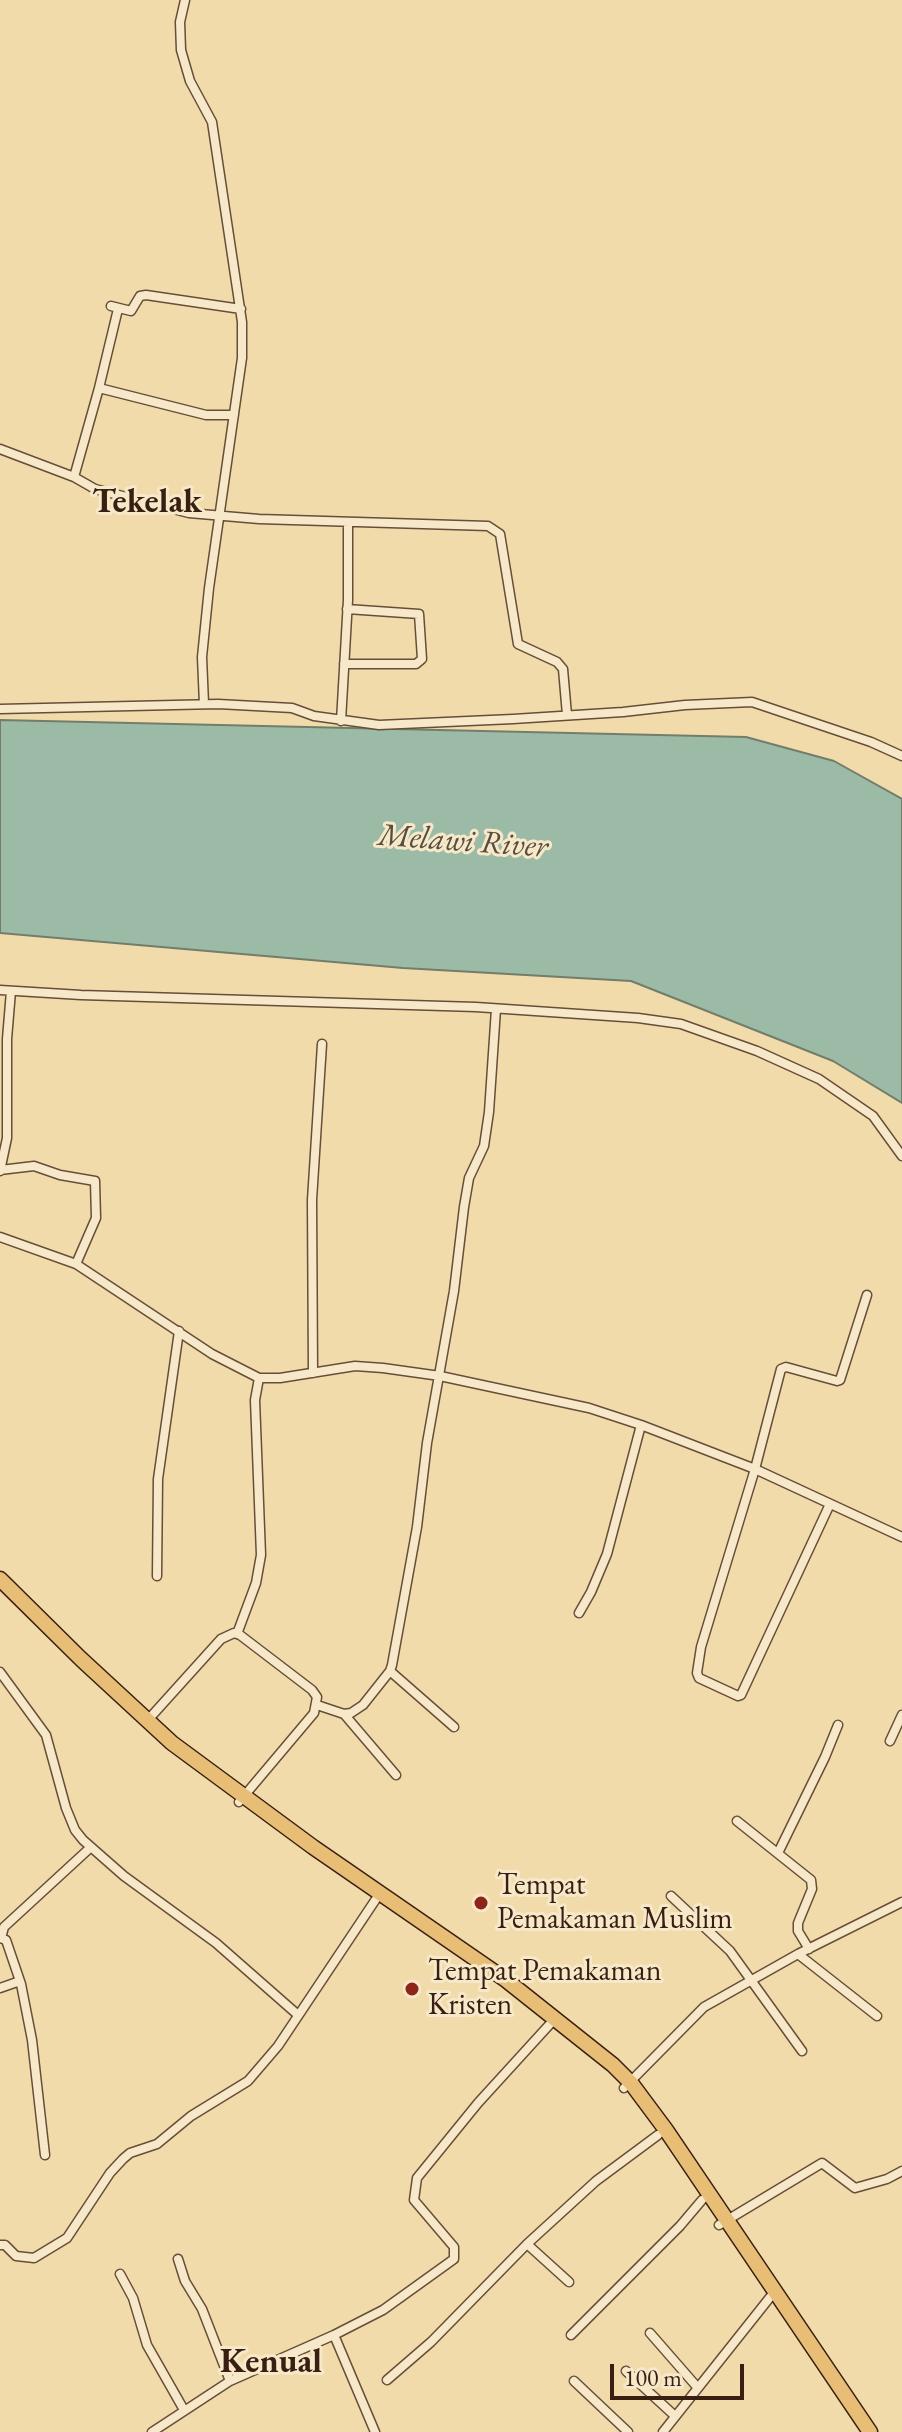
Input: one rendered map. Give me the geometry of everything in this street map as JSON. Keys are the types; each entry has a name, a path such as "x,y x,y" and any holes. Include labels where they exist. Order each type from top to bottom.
{"main road":[{"path":"0,1579 147,1722 241,1799 506,1980 613,2065 702,2200 722,2223"},
{"path":"0,1591 142,1727 376,1899 491,1978 627,2086 666,2130 722,2223 870,2432"},
{"path":"773,2295 860,2432"}],"street":[{"path":"185,0 180,22 181,50 190,81 212,122 241,309 242,358 202,657 204,704"},
{"path":"74,477 99,388 114,308 133,310 140,296 146,295 241,309"},
{"path":"99,388 206,415 234,415"},
{"path":"0,449 74,477 95,489 189,513 348,523 488,526 500,534 518,644 557,662 563,669 567,715"},
{"path":"341,721 348,523"},
{"path":"344,664 416,664 422,659 419,614 347,609"},
{"path":"0,709 204,704 292,708 314,716 379,725 752,702 871,742 902,756"},
{"path":"0,990 496,1009 681,1024 798,1068 851,1098 873,1116 902,1156"},
{"path":"11,991 7,1039 7,1138 0,1170 34,1166 60,1175 95,1181 96,1218 76,1264"},
{"path":"317,1705 344,1714 351,1713 363,1705 390,1671 408,1579 469,1178 484,1146 496,1009"},
{"path":"313,1373 312,1200 322,1044"},
{"path":"0,1237 76,1264 230,1365 259,1378 355,1366 440,1376 589,1408 755,1469 902,1537"},
{"path":"830,1504 741,1695 698,1676 698,1658 755,1469 781,1369 786,1367 840,1380 867,1295"},
{"path":"157,1576 158,1479 179,1331"},
{"path":"237,1634 256,1583 261,1555 255,1422 259,1378"},
{"path":"579,1613 607,1554 641,1425"},
{"path":"147,1722 228,1635 237,1634 312,1690 317,1697 314,1713 241,1799"},
{"path":"390,1671 454,1727"},
{"path":"0,1672 46,1735 75,1830 124,1876 216,1943 298,2015"},
{"path":"344,1714 396,1775"},
{"path":"890,1741 902,1715"},
{"path":"778,1853 838,1725"},
{"path":"737,1821 811,1880 812,1889 798,1923 798,1931 809,1949"},
{"path":"45,2155 32,2040 20,1981 6,1940 1,1938 4,1927 91,1847"},
{"path":"671,1896 730,1951 802,2051"},
{"path":"0,2245 5,2245 16,2256 34,2258 67,2238 110,2173 123,2159 130,2153 157,2144 191,2116 239,2088 278,2046 376,1899"},
{"path":"627,2086 704,2007 751,1978 902,1902"},
{"path":"798,1954 877,2016"},
{"path":"0,1988 20,1981"},
{"path":"152,2432 230,2381 383,2310 454,2259 454,2247 414,2200 417,2178 478,2103 550,2024"},
{"path":"387,2380 431,2342 527,2244 596,2181 658,2135"},
{"path":"722,2223 822,2163 855,2188 887,2179 902,2171"},
{"path":"571,2335 702,2200"},
{"path":"527,2244 569,2282"},
{"path":"178,2259 185,2281 202,2309 230,2381"},
{"path":"120,2274 133,2298 147,2345 184,2410"},
{"path":"663,2432 773,2295"},
{"path":"650,2333 698,2388"},
{"path":"334,2335 375,2432"},
{"path":"626,2371 675,2416"},
{"path":"574,2381 628,2432"}],"water":[{"name":"Melawi River","path":"0,720 746,737 834,761 902,799 902,1103 833,1061 631,981 403,968 0,933"}],"place":[{"name":"Tempat Pemakaman Muslim","path":"481,1903"},
{"name":"Tempat Pemakaman Kristen","path":"412,1989"}],"district":[{"name":"Tekelak","path":"147,503"},
{"name":"Kenual","path":"271,2363"}]}
